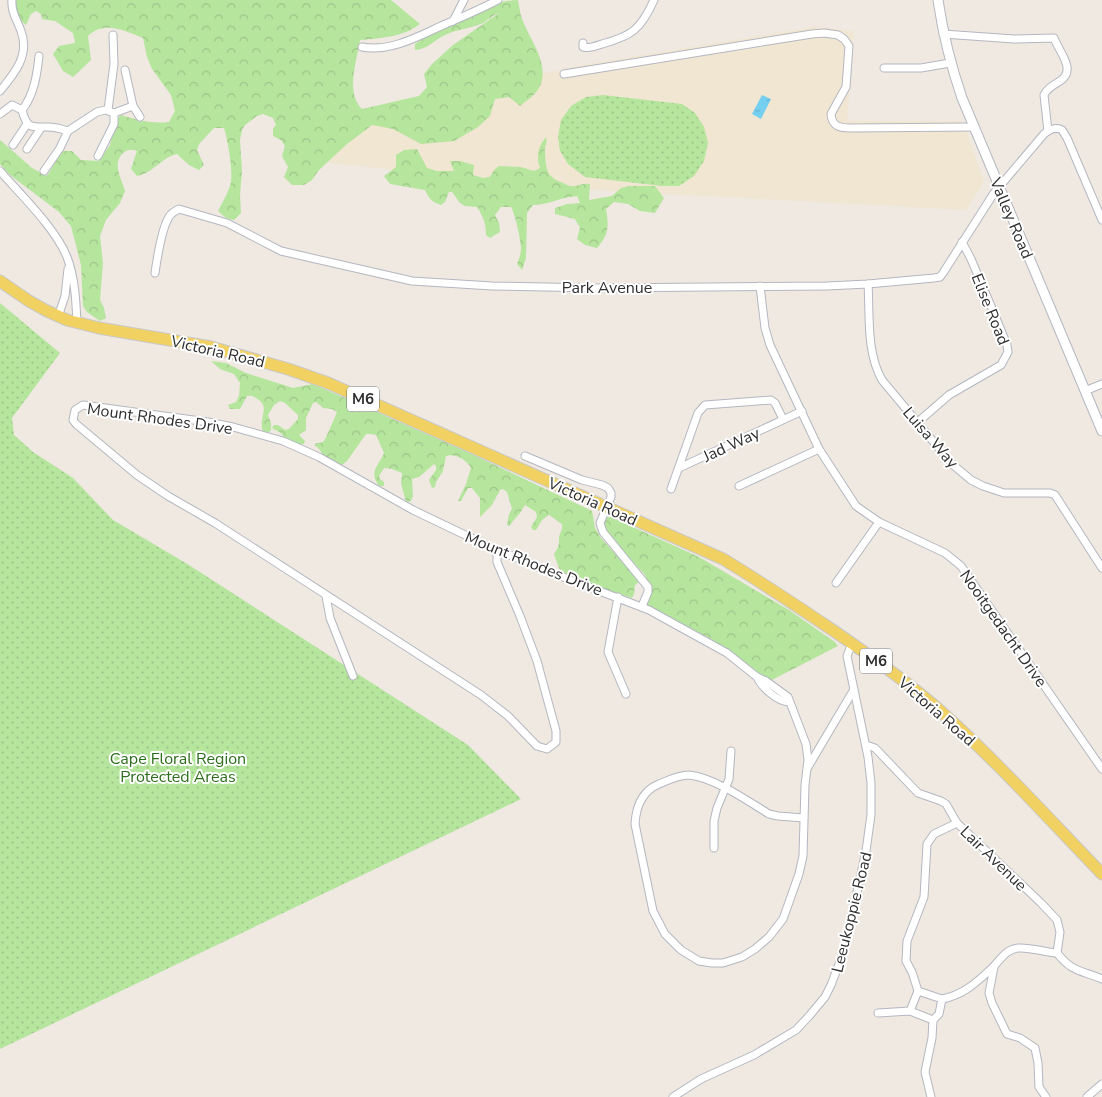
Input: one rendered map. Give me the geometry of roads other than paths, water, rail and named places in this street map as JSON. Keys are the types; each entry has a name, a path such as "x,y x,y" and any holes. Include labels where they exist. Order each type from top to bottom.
{"main road":[{"name":"Victoria Road","path":"0,281 29,301 58,317 77,323 211,347 288,369 328,383 723,559 758,580 852,643 919,694 965,734 1102,874"}],"street":[{"path":"0,91 13,76 24,52 23,37 13,13 12,0"},
{"path":"453,21 464,0"},
{"path":"362,46 371,48 407,42 498,0"},
{"path":"583,43 586,48 589,48 630,35 644,19 654,0"},
{"name":"Valley Road","path":"938,0 950,63 962,98 1102,431"},
{"path":"564,74 802,36 833,34 844,38 849,46 846,88 831,114 833,124 838,127 850,128 974,127"},
{"path":"943,34 1014,39 1054,38 1068,68 1062,80 1044,94 1048,130 1058,128 1062,131 1102,220"},
{"path":"98,156 114,124 111,111 114,64 113,35"},
{"path":"22,110 32,92 39,56"},
{"path":"884,68 921,68 950,63"},
{"path":"125,70 133,106 140,118"},
{"path":"0,114 12,105 22,110 27,124 33,127 68,130"},
{"path":"44,171 60,148 68,130 97,112 133,106"},
{"path":"13,145 27,124"},
{"path":"27,149 41,128"},
{"name":"Park Avenue","path":"155,273 165,226 171,214 179,209 227,223 282,251 412,281 492,286 596,288 868,284 938,278 999,187 1048,130"},
{"path":"0,172 60,244 69,263 75,290 77,323"},
{"name":"Elise Road","path":"918,422 949,395 1001,365 1008,352 1008,345 962,242"},
{"path":"58,317 65,296 69,263"},
{"name":"Luisa Way","path":"868,284 874,363 882,380 952,464 971,480 1004,493 1050,493 1055,496 1102,568"},
{"name":"Nooitgedacht Drive","path":"760,286 766,335 820,449 856,506 880,522 944,553 961,566 1102,769"},
{"path":"1085,392 1102,384"},
{"name":"Jad Way","path":"671,489 698,413 705,405 771,400 775,403 783,419"},
{"name":"Mount Rhodes Drive","path":"497,550 496,562 520,616 536,661 556,730 557,737 552,746 547,749 541,748 508,716 482,695 326,596 216,523 168,496 137,475 76,424 73,420 75,410 84,405 208,422 283,441 341,468 413,510 497,550 642,606 727,653 757,677 762,686 784,702 790,702 806,744 808,768"},
{"name":"Jad Way","path":"679,468 802,410"},
{"path":"739,486 820,449"},
{"path":"525,456 582,480 602,485 615,493 600,520 601,528 648,586 647,596 642,606"},
{"path":"836,583 880,522"},
{"path":"326,596 330,618 352,676"},
{"path":"618,597 608,652 626,694"},
{"name":"Leeukoppie Road","path":"672,1097 701,1079 754,1055 796,1030 832,986 844,950 869,836 871,815 871,783 866,745 847,656 852,643"},
{"path":"804,818 769,814 712,782 690,775 679,776 652,787 643,796 636,810 635,824 653,911 665,934 681,950 699,961 724,963 742,957 769,937 783,919 799,874 803,856 805,785 808,768 853,691"},
{"name":"Lair Avenue","path":"866,745 875,748 918,793 944,802 957,823 1057,920 1060,932 1057,953"},
{"path":"714,848 714,821 717,808 726,789 731,752"},
{"path":"910,1011 918,991 906,961 906,952 910,931 924,897 926,849 929,840 934,834 957,823"},
{"path":"918,991 942,999 959,995 994,967 1002,955 1020,948 1057,953 1073,969 1102,979"},
{"path":"994,967 989,993 992,1004 1006,1034 1020,1038 1035,1048 1039,1087 1046,1097"},
{"path":"931,1097 924,1072 932,1038 933,1020 939,1014 942,999"},
{"path":"878,1013 910,1011 933,1020"},
{"path":"1087,1097 1102,1084"}],"water":[{"path":"762,95 771,99 761,119 752,114"}],"park label":[{"name":"Cape Floral Region Protected Areas","path":"178,767"}]}
